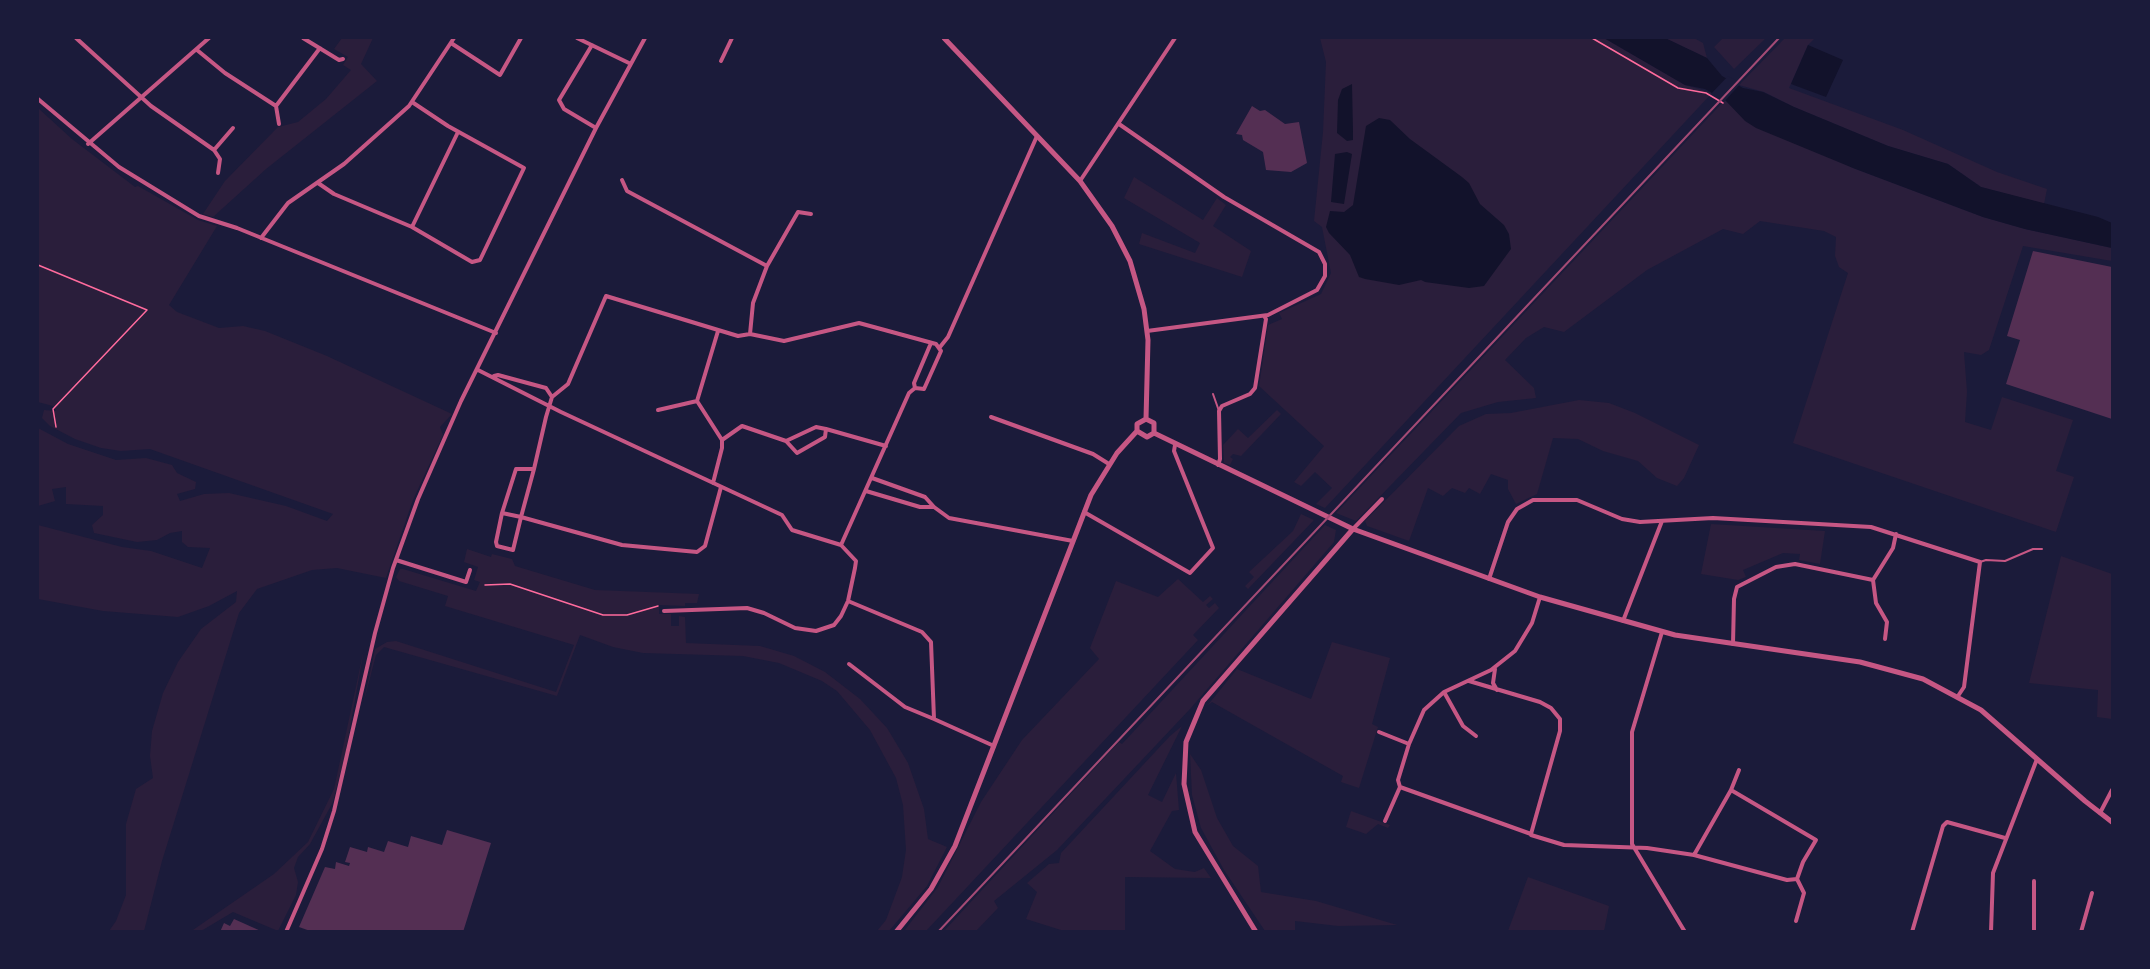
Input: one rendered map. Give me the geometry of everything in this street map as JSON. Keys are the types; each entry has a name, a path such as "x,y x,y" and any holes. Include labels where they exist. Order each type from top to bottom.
{"street":[{"path":"76,38 185,131 214,150 220,159 218,172"},
{"path":"88,144 209,38"},
{"path":"303,38 339,60 343,59"},
{"path":"261,238 288,203 369,144 412,102 454,38"},
{"path":"451,44 500,75 521,38"},
{"path":"578,38 631,64"},
{"path":"286,932 322,849 339,795 365,672 396,561 418,498 596,128 645,38"},
{"path":"720,61 732,38"},
{"path":"944,38 1080,181 1103,210 1126,254 1142,297 1147,331 1146,418"},
{"path":"1080,181 1175,38"},
{"path":"592,45 560,100 564,109 596,128"},
{"path":"279,124 276,106 320,48"},
{"path":"197,50 225,73 276,106"},
{"path":"38,99 88,144 144,183 204,218 261,238 496,333"},
{"path":"318,183 334,194 412,227 472,262 480,260 524,168 458,132 412,102"},
{"path":"1119,124 1224,197 1319,252 1325,264 1325,276 1322,285 1317,290 1264,315 1147,331"},
{"path":"214,150 233,128"},
{"path":"412,227 458,132"},
{"path":"841,545 909,393 915,388 924,389 941,351 940,347 948,337 1037,136"},
{"path":"622,180 627,191 766,267"},
{"path":"750,334 753,303 766,267 798,212 811,214"},
{"path":"534,469 516,469 502,513 497,546 513,550 521,517 534,469 550,407 552,397 567,384 606,296 738,336 750,334 784,342 859,323 940,347"},
{"path":"1218,466 1220,459 1219,411 1222,406 1250,394 1255,388 1266,319 1264,315"},
{"path":"712,483 722,448 722,440 697,401 718,331"},
{"path":"915,388 914,383 931,343"},
{"path":"478,370 546,388 552,397"},
{"path":"494,376 497,381 550,407 782,515 792,530 841,545 856,561 848,601 842,616 834,625 816,631 795,628 764,613 747,608 664,611"},
{"path":"658,410 697,401"},
{"path":"991,417 1093,454 1109,464"},
{"path":"896,932 942,871 955,846 1094,489 1109,464 1137,431 1140,421 1146,418"},
{"path":"1146,418 1154,423 1154,433"},
{"path":"722,440 742,426 786,441 797,453 825,437 826,429"},
{"path":"786,441 816,427 886,446"},
{"path":"1137,431 1143,437 1154,433 1218,466 1353,529 1540,597 1662,632 1880,667 1923,679 1958,696 1999,724 2112,822"},
{"path":"1084,512 1190,573 1213,548 1174,451 1175,445"},
{"path":"872,478 925,497 934,507 950,518 1073,541"},
{"path":"502,513 622,545 697,552 705,546 721,487"},
{"path":"866,491 920,507 934,507"},
{"path":"1256,932 1195,832 1184,784 1186,742 1203,701 1353,529 1382,499"},
{"path":"1489,579 1508,522 1517,509 1533,500 1577,500 1630,521 1713,518 1859,526 1896,534 1980,562 1964,687 1958,696"},
{"path":"1623,621 1662,521"},
{"path":"1885,639 1887,622 1876,603 1873,580 1893,548 1896,534"},
{"path":"396,561 466,582 470,570"},
{"path":"1733,644 1734,599 1737,587 1776,567 1796,564 1873,580"},
{"path":"1385,821 1400,786 1398,780 1409,744 1424,710 1444,692 1496,668 1515,651 1524,640 1540,597"},
{"path":"848,601 922,632 931,642 934,719"},
{"path":"1662,632 1632,732 1632,844 1685,932"},
{"path":"849,664 905,707 995,747"},
{"path":"1496,668 1493,683 1498,691"},
{"path":"1469,681 1540,702 1551,708 1560,719 1557,742 1530,834"},
{"path":"1444,692 1463,726 1476,736"},
{"path":"1379,732 1409,744"},
{"path":"1991,932 1991,884 2005,838 2037,759"},
{"path":"1694,855 1731,790 1738,770"},
{"path":"1400,786 1547,842 1694,855 1788,880 1797,879"},
{"path":"1731,790 1816,840 1797,879"},
{"path":"2100,813 2112,790"},
{"path":"1912,932 1943,826 1947,822 2005,838"},
{"path":"1796,921 1804,893 1797,879"},
{"path":"2034,880 2034,932"},
{"path":"2081,932 2092,892"}],"lane":[{"path":"1213,394 1219,411"},
{"path":"1980,562 2005,561 2033,549 2043,549"}],"path":[{"path":"1592,38 1678,88 1706,93 1723,103"},
{"path":"38,265 147,310 53,409 56,427"},
{"path":"485,585 510,584 603,615 627,615 658,606 664,611"}],"shaded area":[{"path":"342,38 373,38 361,64 377,81 266,169 213,217 203,214 225,181 278,127 298,122 326,99 351,70 343,65 348,57 334,49"},
{"path":"1320,38 1604,38 1685,85 1712,93 1325,508 1316,504 1332,488 1315,472 1301,486 1294,482 1324,446 1259,386 1268,325 1282,319 1279,313 1321,294 1331,273 1322,227 1314,221 1323,132 1326,62"},
{"path":"1604,38 1665,38 1707,58 1722,76 1743,88 1763,92 1888,146 1948,164 1981,187 2098,217 2112,223 2112,248 2025,229 1983,217 1853,168 1756,128 1745,121 1725,100 1705,89 1685,85"},
{"path":"1665,38 1694,38 1703,43 1707,58"},
{"path":"1723,38 1766,38 1734,69 1714,47"},
{"path":"1785,38 1815,38 1808,45 1789,88 1903,130 1997,172 2047,189 2044,204 1981,187 1948,164 1888,146 1764,92 1739,85"},
{"path":"1808,45 1843,60 1826,97 1791,84"},
{"path":"1352,84 1353,140 1347,141 1337,133 1338,100 1342,89"},
{"path":"1725,100 1853,168 1983,217 2025,229 2112,248 2112,261 2023,246 1989,350 1981,355 1964,352 1967,392 1965,422 1991,430 2002,397 2073,420 2056,471 2074,477 2056,532 1793,443 1848,273 1839,267 1835,256 1836,237 1824,231 1760,221 1743,234 1723,229 1647,270 1564,332 1544,327 1526,338 1505,360 1534,388 1536,398 1498,402 1461,413 1356,521 1336,513"},
{"path":"38,108 72,139 135,187 138,186 198,220 217,226 169,305 177,312 219,328 243,326 265,331 327,356 452,414 440,427 443,435 413,500 386,578 337,568 312,570 257,589 239,613 162,861 144,931 109,931 116,921 126,895 126,824 136,789 153,778 150,756 152,731 163,693 178,662 201,629 236,602 237,591 209,606 178,617 103,611 38,599 38,525 122,547 151,551 202,568 210,548 188,547 182,542 182,531 170,533 157,540 137,542 94,533 92,525 103,515 103,506 66,504 66,487 52,489 55,501 38,506 38,428 68,444 116,460 146,458 172,465 177,473 196,482 195,489 177,494 180,501 204,494 229,493 286,506 327,521 333,514 150,449 121,451 101,448 75,439 50,426 42,418 44,410 56,411 53,406 38,402"},
{"path":"1379,118 1390,120 1410,139 1462,177 1469,183 1480,204 1504,225 1509,234 1511,249 1484,286 1469,288 1421,280 1399,285 1359,277 1350,255 1329,233 1326,227 1330,211 1344,212 1353,205 1366,126"},
{"path":"1347,152 1352,154 1344,204 1331,202 1335,154"},
{"path":"1134,177 1203,220 1217,198 1226,205 1213,226 1251,251 1242,277 1139,244 1142,233 1195,253 1200,243 1124,198"},
{"path":"1579,400 1609,403 1635,413 1699,445 1684,478 1677,486 1657,478 1638,461 1603,451 1578,439 1553,438 1537,494 1516,504 1508,489 1508,480 1491,474 1480,494 1469,488 1465,493 1452,488 1443,496 1428,488 1409,541 1367,526 1365,521 1459,426 1486,414 1511,413"},
{"path":"1277,410 1281,414 1241,456 1233,454 1230,457 1233,459 1230,465 1224,463 1223,445 1238,429 1248,438"},
{"path":"1301,514 1314,520 1248,589 1245,586 1254,577 1249,572 1293,531"},
{"path":"1711,524 1825,531 1820,564 1799,560 1800,554 1783,553 1743,570 1746,577 1738,580 1701,574"},
{"path":"1325,525 1336,530 1334,542 1190,709 1057,850 994,901 998,908 976,931 944,931 1119,742 1122,744"},
{"path":"467,549 491,557 492,554 512,559 515,566 595,590 699,594 697,603 685,603 685,606 659,605 659,614 671,614 671,626 679,626 679,616 685,617 686,643 760,646 794,656 825,672 860,699 887,728 908,763 924,809 928,839 947,847 927,886 889,931 877,931 886,920 902,877 906,850 903,805 896,778 870,730 837,691 822,681 779,663 743,656 643,653 613,647 580,635 557,696 384,647 376,655 363,705 375,649 387,642 396,641 556,692 574,645 445,606 448,596 399,581 396,577 400,569 403,569 476,591 480,582 474,580 478,567 464,562"},
{"path":"2061,556 2112,574 2112,719 2097,717 2098,690 2029,683"},
{"path":"1178,579 1203,602 1210,596 1213,599 1206,605 1209,608 1215,603 1219,608 1193,635 1198,640 926,931 904,931 938,887 981,802 1022,740 1099,659 1090,648 1116,581 1158,597"},
{"path":"1332,642 1390,658 1372,724 1378,727 1359,788 1341,782 1343,776 1212,702 1207,706 1237,669 1311,699"},
{"path":"364,649 346,751 333,802 310,844 298,857 294,868 298,882 296,895 278,931 233,912 201,931 190,932 274,874 308,842 334,789"},
{"path":"1182,726 1148,795 1162,802 1176,773 1179,810 1172,811 1150,851 1175,869 1195,872 1204,868 1211,878 1125,877 1125,931 1064,931 1026,919 1037,892 1027,883 1049,864 1059,863 1061,853"},
{"path":"1190,754 1201,770 1217,818 1233,846 1258,866 1261,892 1316,901 1397,925 1338,926 1295,921 1295,931 1265,931 1224,870 1201,828 1192,795"},
{"path":"1351,811 1390,825 1388,828 1378,824 1366,834 1346,827"},
{"path":"1528,877 1609,906 1604,931 1508,931"}],"pier":[{"path":"1728,76 1741,83 1723,103 1710,95"}],"building":[{"path":"1252,106 1260,111 1265,110 1285,124 1299,122 1307,163 1291,172 1266,170 1263,152 1243,140 1242,135 1236,134"},
{"path":"2033,251 2112,267 2112,419 2006,384 2020,340 2007,336"},
{"path":"447,830 491,843 463,932 313,932 299,927 325,867 335,869 336,862 349,866 350,863 345,862 350,847 367,852 368,847 384,852 388,841 408,847 411,836 442,845"},
{"path":"234,919 263,932 220,932 224,923 230,926"}],"railway":[{"path":"938,932 1779,38"}]}
